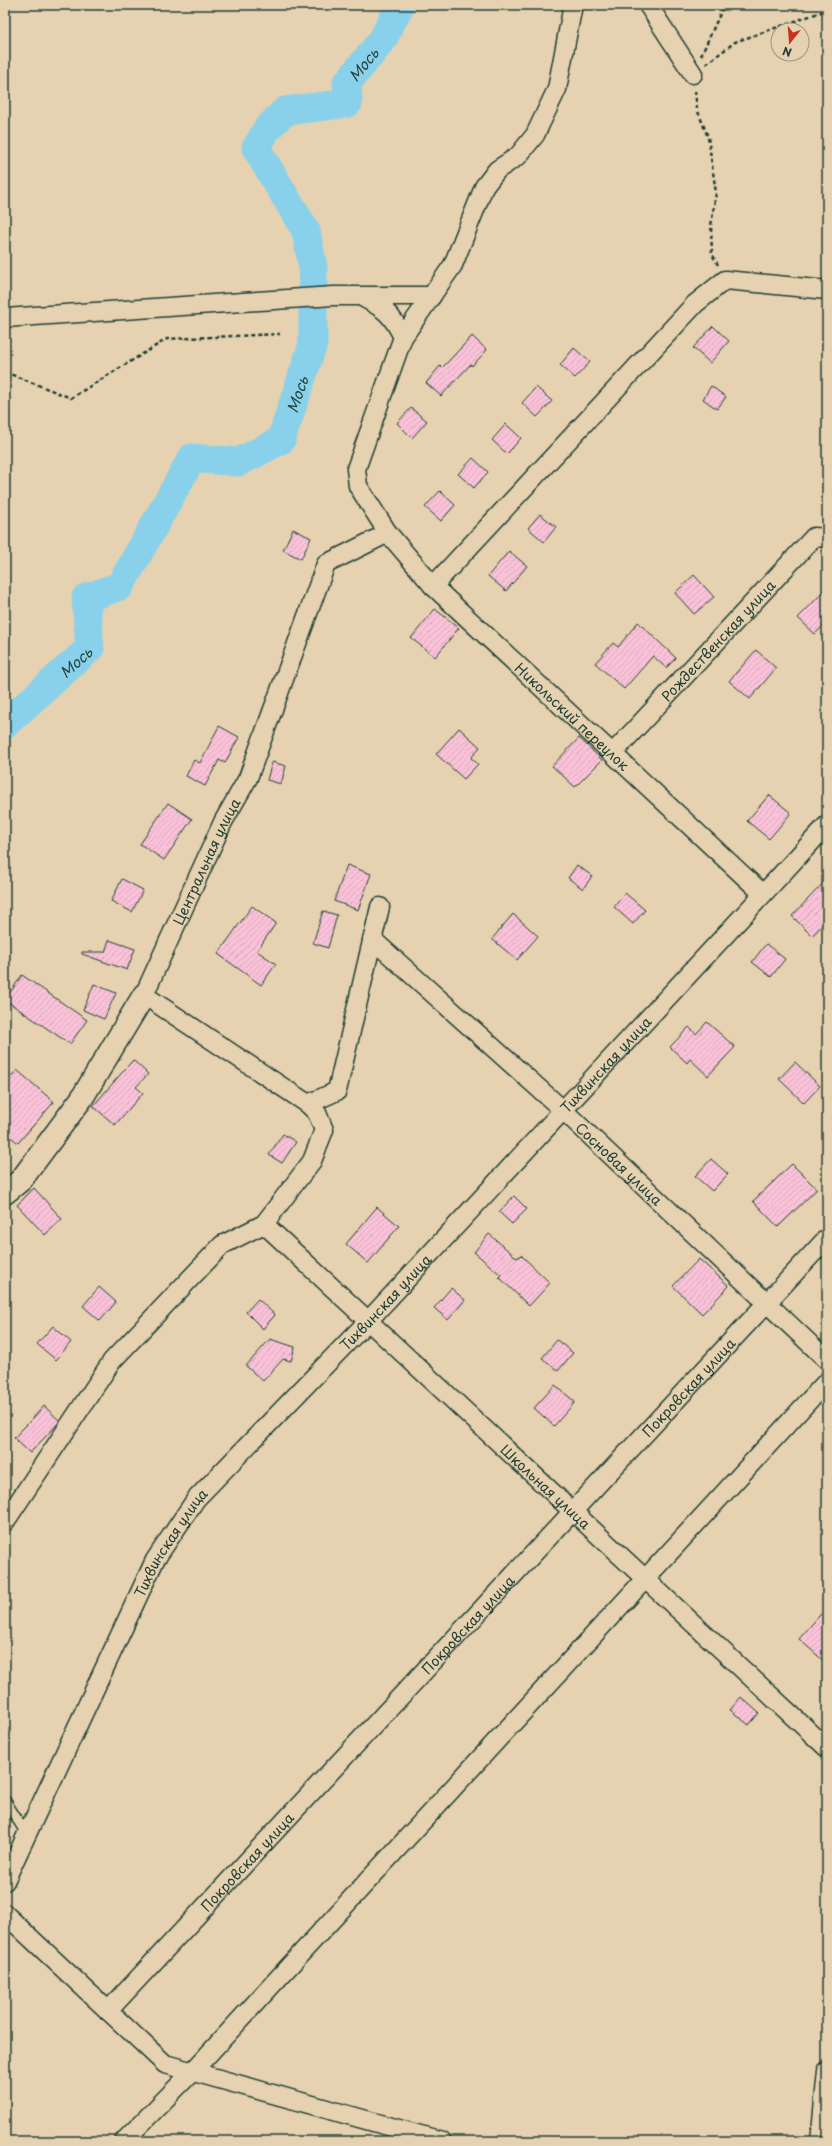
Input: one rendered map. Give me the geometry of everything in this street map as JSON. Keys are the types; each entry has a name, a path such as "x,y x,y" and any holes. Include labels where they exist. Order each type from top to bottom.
{"street":[{"name":"Никольский переулок","path":"573,5 557,89 535,135 518,156 497,170 484,188 453,265 402,337 356,469 358,486 388,533 433,586 763,894"},
{"path":"648,5 693,74"},
{"path":"433,586 695,304 725,280 827,290"},
{"path":"5,318 333,296 432,296"},
{"path":"360,296 380,306 393,318 402,337"},
{"name":"Центральная улица","path":"5,1193 21,1180 82,1098 144,995 223,822 248,778 326,564 388,533"},
{"name":"Рождественская улица","path":"613,753 814,537 827,538"},
{"name":"Тихвинская улица","path":"5,1881 155,1560 196,1499 368,1321 564,1111 827,825"},
{"path":"308,1104 337,1091 380,907"},
{"name":"Сосновая улица","path":"372,939 564,1111 827,1360"},
{"path":"5,1522 112,1361 222,1244 264,1224 312,1161 324,1130 317,1113 308,1104 144,995"},
{"name":"Школьная улица","path":"264,1224 827,1748"},
{"name":"Покровская улица","path":"108,2011 827,1238"},
{"path":"124,2141 193,2071 827,1381"},
{"path":"5,1914 165,2064 300,2103 442,2141"},
{"path":"820,2141 827,2071"}],"lane":[{"path":"5,1800 27,1835"}],"path":[{"path":"724,5 693,74 697,109 708,137 716,193 711,226 712,254 725,280"},
{"path":"693,74 735,42 827,10"},
{"path":"5,372 71,398 167,339 280,334"}],"building":[{"path":"713,326 729,341 710,363 693,348"},
{"path":"472,336 487,350 472,366 471,364 441,396 426,383 440,366 442,368"},
{"path":"574,348 590,362 575,378 560,365"},
{"path":"711,386 726,397 717,409 703,399"},
{"path":"536,387 552,401 537,417 522,403"},
{"path":"411,408 427,421 412,438 397,423"},
{"path":"506,424 521,438 507,454 492,440"},
{"path":"473,458 488,472 474,488 458,474"},
{"path":"440,491 455,505 441,521 425,507"},
{"path":"540,514 556,527 544,542 528,528"},
{"path":"293,529 311,538 301,559 283,550"},
{"path":"509,551 527,566 506,591 488,576"},
{"path":"694,575 714,597 694,614 675,593"},
{"path":"827,588 827,622 815,634 798,618"},
{"path":"435,609 459,628 435,657 411,638"},
{"path":"638,622 676,658 666,668 653,656 624,689 595,663 613,643 618,647"},
{"path":"756,650 776,668 750,699 729,681"},
{"path":"219,726 239,737 225,763 219,760 205,786 186,776 194,760 200,763"},
{"path":"459,728 480,747 471,758 478,764 464,779 436,754"},
{"path":"579,738 602,760 575,787 552,766"},
{"path":"272,762 286,766 281,784 267,780"},
{"path":"769,795 791,813 769,839 747,821"},
{"path":"168,803 192,819 164,860 140,844"},
{"path":"347,865 371,874 358,910 334,901"},
{"path":"577,865 592,876 583,889 568,878"},
{"path":"122,879 143,890 132,912 111,901"},
{"path":"827,879 827,920 812,936 792,916"},
{"path":"625,893 645,910 633,924 614,907"},
{"path":"252,906 276,923 257,951 276,964 261,985 218,954"},
{"path":"323,911 337,915 328,948 313,943"},
{"path":"513,914 538,936 517,960 492,939"},
{"path":"109,940 135,949 127,970 82,954 82,952 105,952"},
{"path":"766,944 785,959 771,977 752,962"},
{"path":"22,975 87,1020 70,1044 5,1000"},
{"path":"94,984 116,993 104,1019 83,1010"},
{"path":"707,1022 735,1047 708,1076 690,1059 687,1063 670,1047 689,1027 696,1034"},
{"path":"133,1060 148,1074 136,1087 143,1093 115,1125 93,1106"},
{"path":"795,1062 820,1086 804,1103 779,1079"},
{"path":"17,1070 54,1102 18,1143 5,1132 5,1084"},
{"path":"283,1134 296,1142 282,1163 269,1155"},
{"path":"711,1159 728,1174 712,1191 695,1176"},
{"path":"792,1164 817,1189 778,1227 753,1201"},
{"path":"34,1188 62,1219 45,1235 17,1205"},
{"path":"514,1196 527,1209 512,1224 499,1212"},
{"path":"377,1207 399,1226 368,1263 346,1244"},
{"path":"489,1234 517,1258 521,1255 550,1283 529,1306 499,1277 501,1275 474,1252"},
{"path":"699,1259 729,1286 702,1314 673,1286"},
{"path":"99,1287 116,1302 100,1321 83,1306"},
{"path":"451,1288 465,1300 448,1320 434,1308"},
{"path":"258,1299 275,1315 263,1329 246,1312"},
{"path":"53,1326 71,1342 56,1360 37,1344"},
{"path":"270,1339 295,1347 291,1361 283,1359 263,1381 246,1366"},
{"path":"557,1340 573,1353 558,1371 542,1358"},
{"path":"555,1385 575,1402 554,1426 534,1408"},
{"path":"44,1406 60,1421 30,1453 14,1438"},
{"path":"827,1607 827,1664 799,1639"},
{"path":"741,1697 759,1713 749,1725 730,1710"}],"waterway":[{"name":"Мось","path":"5,724 90,648 86,598 120,586 192,458 239,462 281,440 313,344 313,268 306,231 256,148 267,129 285,111 348,103 347,83 383,39 400,5"}]}
